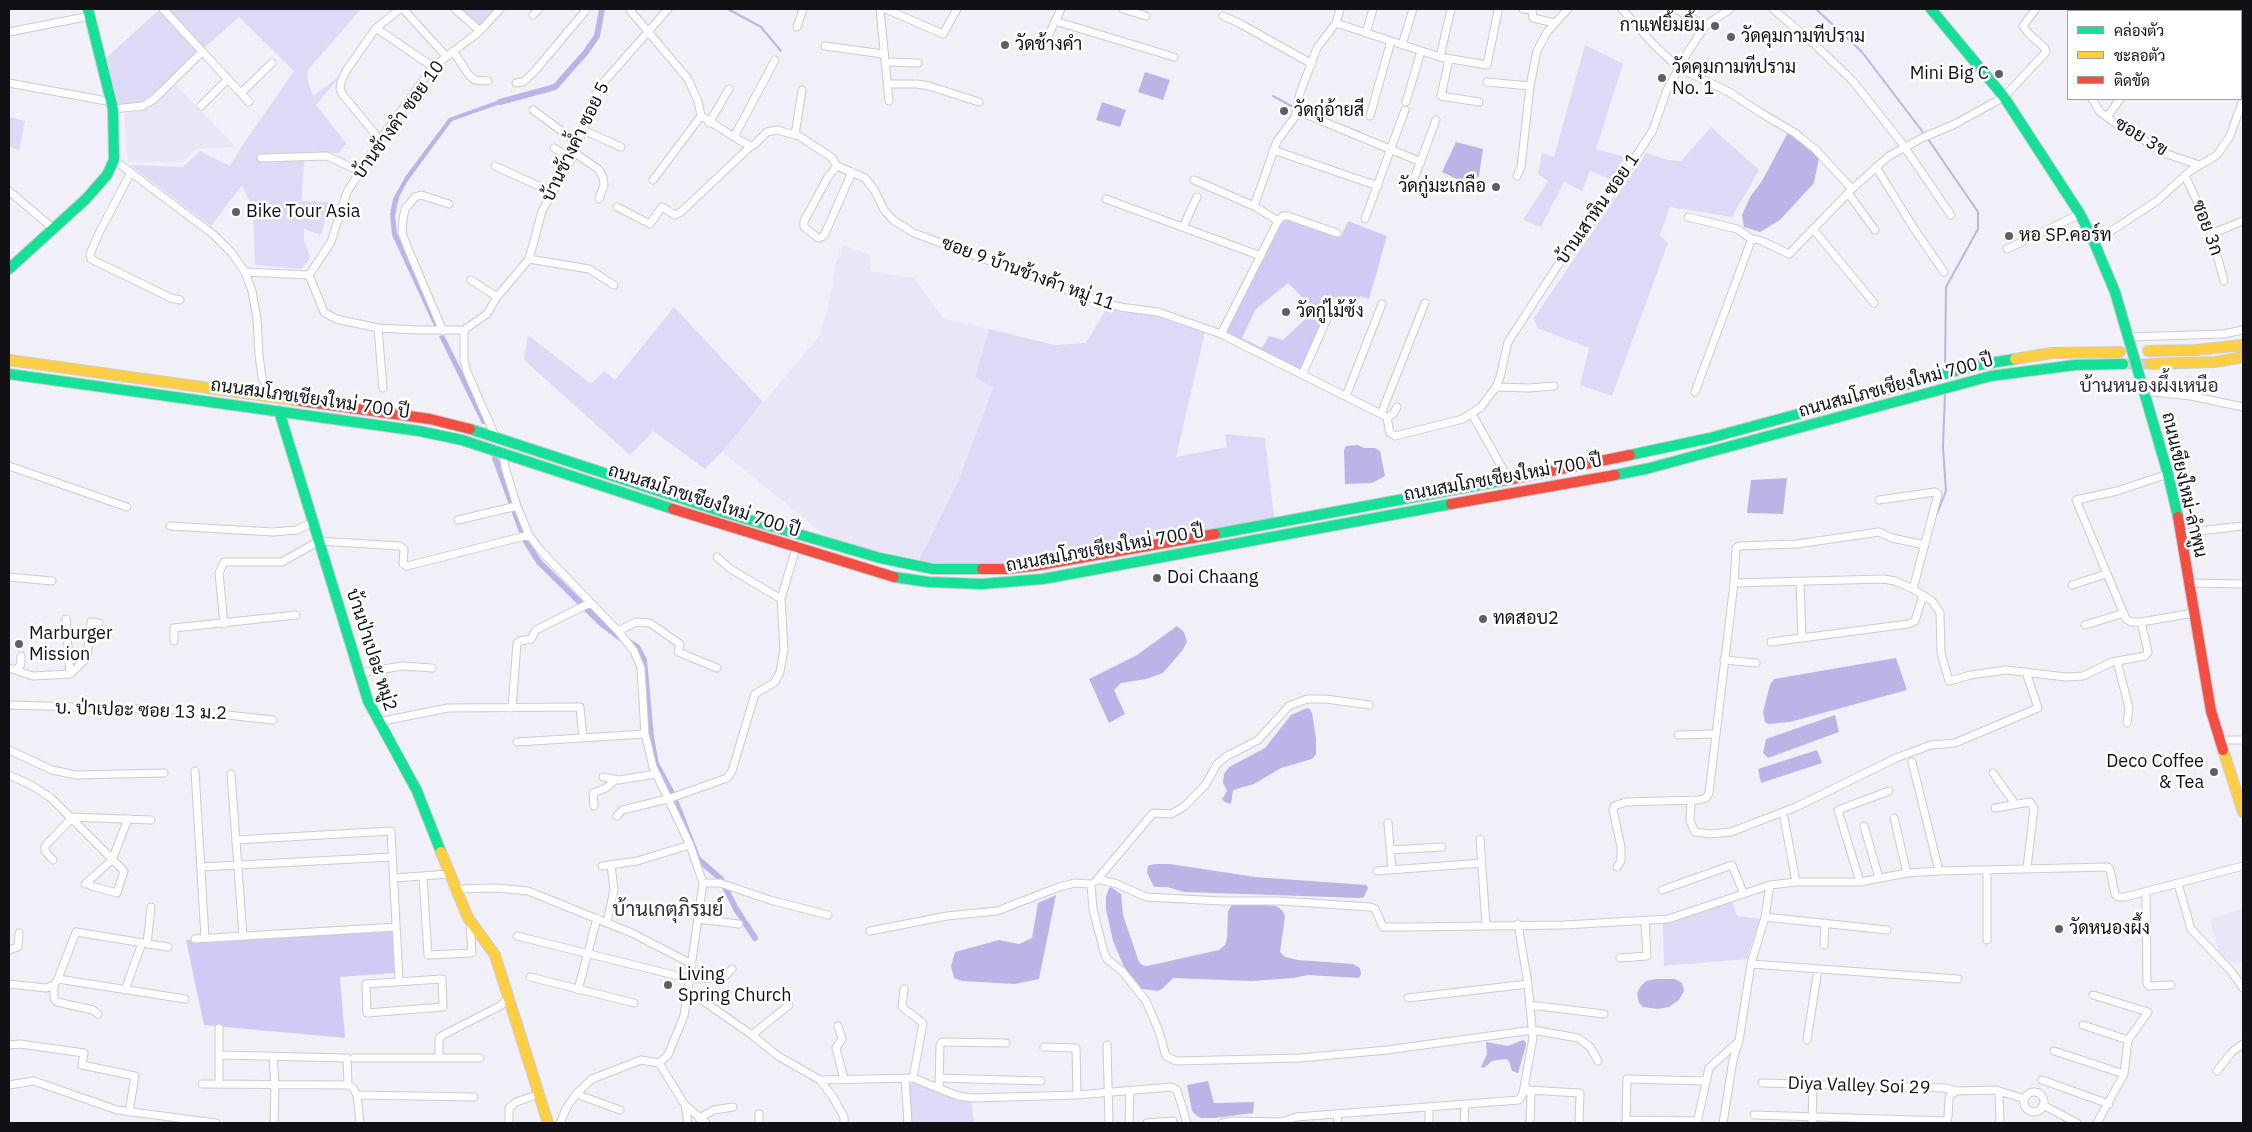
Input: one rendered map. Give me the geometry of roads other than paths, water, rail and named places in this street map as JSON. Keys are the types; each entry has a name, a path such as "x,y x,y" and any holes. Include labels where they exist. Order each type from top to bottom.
{"main road":[{"name":"ถนนเชียงใหม่-ลำพูน","path":"1931,9 2004,97 2080,214 2115,292 2168,474 2181,533 2211,711 2243,812"},
{"path":"9,270 98,187 107,176 114,160 113,106 89,12"},
{"path":"2148,351 2196,350 2243,345"},
{"name":"ถนนสมโภชเชียงใหม่ 700 ปี","path":"9,360 430,419 495,436 726,512 880,558 933,569 1007,568 1040,565 1509,480 1710,438 1978,365 2052,353 2120,352"},
{"path":"2151,364 2215,362 2243,357"},
{"name":"ถนนสมโภชเชียงใหม่ 700 ปี","path":"9,374 419,431 462,440 796,548 890,576 928,582 1001,583 1043,579 1646,469 1991,376 2075,365 2123,364"},
{"name":"บ้านป่าเปอะ หมู่2","path":"279,411 360,674 378,722 417,792 470,920 495,955 548,1123"}],"street":[{"path":"163,9 249,102"},
{"path":"380,140 340,89 346,71 376,28 401,9 446,56"},
{"path":"455,9 480,31"},
{"name":"บ้านช้างคำ ซอย 10","path":"309,275 331,242 346,192 380,140 433,67 480,31 500,9"},
{"path":"533,15 539,9"},
{"path":"516,83 523,82 534,72 587,9"},
{"path":"629,9 688,79 698,101 701,116 709,123 751,146"},
{"name":"บ้านช้างค้ำ ซอย 5","path":"464,330 487,314 496,297 529,258 542,211 573,156 594,98 603,84 668,9"},
{"path":"797,27 803,9"},
{"path":"880,9 888,101"},
{"path":"886,9 943,34 956,9"},
{"path":"1047,38 1061,9"},
{"path":"1123,9 1146,16"},
{"path":"1254,206 1273,150 1297,109 1317,48 1336,23 1340,9"},
{"path":"1366,33 1373,9"},
{"path":"1402,45 1413,9"},
{"path":"1440,57 1451,9"},
{"path":"1523,9 1532,10 1533,18 1555,23"},
{"path":"1517,176 1520,167 1530,86 1537,51 1547,32 1568,9"},
{"path":"1622,9 1679,68 1729,92 1760,113 1796,132 1815,149 1850,191 1875,230"},
{"name":"บ้านเสาหิน ซอย 1","path":"1472,414 1481,407 1496,387 1508,342 1571,245 1598,213 1653,130 1666,92 1705,26 1730,9"},
{"path":"1773,9 1852,80 1904,147 1951,215"},
{"path":"1680,10 1705,26"},
{"path":"1688,218 1737,229 1753,240 1762,240 1788,254 1850,191 1889,156 1922,138 1955,124 2004,97 2046,52 2045,48 2029,34 2024,26 2035,10"},
{"path":"1336,23 1440,57 1487,65 1498,11"},
{"path":"9,32 89,12"},
{"path":"1223,16 1240,22 1312,64"},
{"path":"1055,21 1174,57"},
{"path":"376,28 433,67"},
{"path":"1370,116 1390,41"},
{"path":"825,46 883,54"},
{"path":"452,51 469,75 475,80 488,81"},
{"path":"1365,218 1391,149 1421,51"},
{"path":"9,83 113,106 142,106 154,98 202,52"},
{"path":"1449,58 1442,96 1478,102"},
{"path":"734,137 775,60"},
{"path":"885,62 918,63"},
{"path":"241,94 272,63"},
{"path":"201,106 228,79"},
{"path":"1487,82 1530,86"},
{"path":"888,84 929,86 979,102"},
{"path":"709,123 729,88"},
{"path":"795,135 802,90"},
{"name":"ซอย 3ข","path":"2093,100 2100,112 2107,117 2167,154 2198,166"},
{"path":"2107,117 2119,100"},
{"path":"2094,242 2157,201 2198,166 2217,155 2224,147 2243,100"},
{"path":"1297,109 1421,162"},
{"path":"533,110 578,144"},
{"path":"653,180 701,116"},
{"path":"1414,179 1436,120"},
{"path":"583,130 621,147"},
{"name":"ซอย 9 บ้านช้างค้า หมู่ 11","path":"617,207 650,224 662,207 675,215 681,212 751,146 758,143 770,131 785,131 810,142 831,157 837,166 852,172 870,183 884,210 893,220 914,233 1095,300 1120,307 1158,312 1221,334 1384,416 1390,433 1395,436 1440,426 1472,414"},
{"path":"554,148 598,169 603,177 604,185 599,199"},
{"path":"1273,150 1378,186"},
{"path":"261,158 327,156 359,171"},
{"path":"114,160 221,241 245,272 254,304 262,378 267,390 266,395"},
{"path":"494,166 552,192"},
{"path":"837,166 825,183 804,221 804,227 818,238 824,236 852,172"},
{"path":"1876,168 1944,272"},
{"path":"131,172 109,212 90,254 91,259 170,298 180,300"},
{"name":"ซอย 3ก","path":"2185,176 2211,234 2224,281"},
{"path":"1194,180 1254,206 1278,221"},
{"path":"9,191 54,229"},
{"path":"443,331 402,233 405,209 415,197 422,195 450,204"},
{"path":"1183,227 1197,197"},
{"path":"1106,199 1261,256"},
{"path":"2007,249 2080,214"},
{"path":"1221,334 1278,221 1284,216 1288,216 1337,234"},
{"path":"2211,234 2243,220"},
{"path":"1814,229 1874,303"},
{"path":"1694,392 1747,248 1753,240"},
{"path":"529,258 588,269 614,284"},
{"path":"245,272 309,275 324,312 336,319 378,328 464,330 464,360 467,372 495,436"},
{"path":"471,280 496,297"},
{"path":"1302,374 1334,303"},
{"path":"1384,416 1425,303"},
{"path":"1346,396 1382,304"},
{"path":"378,328 383,388"},
{"path":"2129,337 2223,334 2243,330"},
{"path":"1496,387 1554,386"},
{"path":"2144,391 2191,396 2243,407"},
{"path":"1384,416 1393,414 1397,407"},
{"path":"1472,414 1509,480"},
{"path":"504,454 505,467 517,506 529,535 541,551 618,631 634,651 641,668 645,734 656,774 690,845 703,883 684,1016 668,1055 659,1063"},
{"path":"9,466 127,507"},
{"path":"2168,474 2117,491 2076,500 2106,574 2125,616 2131,622 2194,613"},
{"path":"1879,500 1937,493 1913,589"},
{"path":"458,520 517,506"},
{"path":"170,526 273,532 297,530 313,522"},
{"path":"2181,533 2243,526"},
{"path":"1617,867 1621,861 1621,847 1613,810 1614,806 1626,802 1706,798 1708,793 1734,583 1735,551 1739,546 1797,544 1879,532 1892,538 1925,545"},
{"path":"224,624 219,573 224,562 282,562 319,541 400,546 404,549 403,564 407,566 529,535"},
{"path":"617,816 622,810 668,799 727,778 732,771 755,694 775,682 780,672 784,644 781,598 796,548"},
{"path":"717,557 730,568 781,598"},
{"path":"2072,586 2106,574"},
{"path":"9,577 52,581"},
{"path":"1734,583 1884,580 1895,581 1913,589 1932,601 1940,613 1942,653 1949,681 1992,671 2026,672 2066,677 2083,676 2100,666 2144,656 2148,652 2141,622"},
{"path":"1800,582 1802,638"},
{"path":"2189,584 2243,584"},
{"path":"1771,642 1912,623 1919,613 1923,595"},
{"path":"512,708 516,643 531,639 536,630 590,603"},
{"path":"174,642 174,628 296,615"},
{"path":"2085,625 2125,616"},
{"path":"66,619 70,674"},
{"path":"9,668 17,669 22,674 33,676 70,674 87,658 91,622 99,622"},
{"path":"618,631 636,622 650,623 680,644 678,652 717,668"},
{"path":"17,669 21,664 21,656"},
{"path":"1724,660 1756,663"},
{"path":"2117,661 2129,708 2127,723"},
{"path":"360,674 402,666 432,668"},
{"path":"1691,800 1690,821 1696,832 1710,834 1731,832 1796,807 1896,758 1932,745 1955,743 2038,708 2026,672"},
{"path":"870,931 947,916 997,911 1059,887 1075,883 1091,884 1098,879 1153,813 1171,814 1186,806 1206,784 1217,764 1227,756 1258,740 1289,706 1307,699 1326,699 1369,705"},
{"name":"บ. ป่าเปอะ ซอย 13 ม.2","path":"9,705 182,710 273,720"},
{"path":"378,722 448,708 580,707 583,738"},
{"path":"517,742 645,734"},
{"path":"1678,735 1715,734"},
{"path":"2219,740 2243,740"},
{"path":"9,750 52,770 76,775 164,772"},
{"path":"1912,762 1939,871"},
{"path":"195,771 205,938"},
{"path":"1993,773 2015,804"},
{"path":"231,774 243,936"},
{"path":"603,777 614,780 656,774"},
{"path":"9,775 51,798 70,818 112,860 124,871 117,893 91,886 86,884 112,860 128,819"},
{"path":"594,806 593,793 606,788 614,780"},
{"path":"1860,882 1838,810 1889,791"},
{"path":"1995,808 2030,802 2034,808 2027,868"},
{"path":"53,860 45,851 45,846 70,818 151,820"},
{"path":"1784,818 1796,882"},
{"path":"1894,818 1907,873"},
{"path":"1388,823 1392,870"},
{"path":"1864,826 1878,878"},
{"path":"236,840 391,831 398,980"},
{"path":"1480,839 1486,926"},
{"path":"602,866 637,861 690,845"},
{"path":"1390,850 1442,847"},
{"path":"201,867 392,857"},
{"path":"1377,871 1482,863"},
{"path":"607,922 614,890 610,865"},
{"path":"1662,890 1732,865 1743,892"},
{"path":"1098,879 1117,884 1146,897 1370,906 1375,909 1383,927 1486,926 1518,924 1564,925 1668,919 1743,892 1770,885 1796,882 1860,882 1907,873 1939,871 2108,867 2115,894 2118,897 2146,892 2243,866"},
{"path":"1987,870 1987,940"},
{"path":"394,878 450,874"},
{"path":"423,877 428,955 472,953 470,920"},
{"path":"703,883 720,882 770,900 828,916"},
{"path":"1091,884 1093,909 1107,960 1122,971 1146,1002 1158,1029 1166,1056 1176,1061 1300,1058 1377,1051 1533,1030 1578,1038 1590,1047 1598,1060"},
{"path":"2178,884 2191,929 2231,971 2243,988"},
{"path":"1723,1123 1732,1060 1739,1041 1751,964 1765,917 1770,885"},
{"path":"457,889 497,888 528,891 632,933 692,964"},
{"path":"2146,892 2147,984 2150,986 2171,985"},
{"path":"125,990 145,944 151,907"},
{"path":"1765,917 1887,930"},
{"path":"578,990 597,918"},
{"path":"698,919 739,924"},
{"path":"1620,958 1647,956 1645,921"},
{"path":"1824,945 1825,923"},
{"path":"1518,924 1533,1030 1526,1087 1521,1099"},
{"path":"195,939 396,927"},
{"path":"98,1014 86,1008 58,1002 54,998 56,982 76,932 168,947"},
{"path":"9,950 18,947 19,933"},
{"path":"517,936 690,979 723,978 732,969"},
{"path":"1751,964 1958,978"},
{"path":"1807,1040 1818,969"},
{"path":"530,977 634,1003"},
{"path":"442,979 443,1007 367,1012 366,984 398,980 442,979"},
{"path":"9,984 46,988 56,982 184,999"},
{"path":"1408,998 1528,984"},
{"path":"904,989 902,1007 922,1021 923,1026 909,1078 908,1123"},
{"path":"688,994 696,996 752,1034 778,1056 820,1080 836,1102 844,1123"},
{"path":"2093,995 2148,1012 2128,1040 2124,1074 2097,1123"},
{"path":"439,1058 439,1039 441,1036 500,1006 508,999"},
{"path":"752,1034 789,1005"},
{"path":"1530,1005 1604,1014"},
{"path":"838,1026 842,1039 836,1048 844,1078"},
{"path":"2083,1026 2128,1040"},
{"path":"219,1028 219,1084"},
{"path":"1706,1081 1628,1079 1626,1121 1698,1122 1709,1068 1739,1041"},
{"path":"939,1088 940,1045 942,1042 1006,1043"},
{"path":"9,1045 20,1044 84,1053 82,1065 135,1076 129,1112"},
{"path":"2217,1071 2232,1052 2243,1044"},
{"path":"1107,1045 1109,1123"},
{"path":"1044,1047 1076,1048 1077,1095"},
{"path":"2054,1051 2124,1074"},
{"path":"219,1055 347,1058 348,1086"},
{"path":"273,1056 275,1085 274,1123"},
{"path":"354,1058 480,1058"},
{"path":"570,1123 560,1122 567,1106 576,1094 592,1079 641,1060 659,1063 685,1105 706,1123"},
{"path":"820,1080 909,1078 958,1096 973,1098 1077,1095 1175,1088 1187,1123"},
{"path":"939,1078 1041,1080"},
{"path":"2042,1080 2109,1104"},
{"path":"9,1085 34,1081 117,1110 216,1123"},
{"name":"Diya Valley Soi 29","path":"1762,1083 2000,1091 2025,1099"},
{"path":"202,1084 348,1086 353,1088 357,1095 360,1123"},
{"path":"1812,1120 1813,1084"},
{"path":"1526,1087 1531,1099 1530,1123"},
{"path":"1526,1087 1580,1093 1579,1123"},
{"path":"1129,1123 1130,1091"},
{"path":"1754,1115 1812,1120 1947,1122 1948,1099 1950,1095 1957,1091"},
{"path":"2000,1091 2000,1123"},
{"path":"2037,1093 2042,1096 2043,1105 2037,1111 2031,1111 2026,1108 2025,1099 2028,1094 2037,1093"},
{"path":"509,1123 509,1108 516,1102 540,1094"},
{"path":"576,1094 620,1110"},
{"path":"357,1095 474,1098"},
{"path":"1222,1123 1233,1121 1282,1122 1296,1117 1531,1099"},
{"path":"1464,1104 1464,1123"},
{"path":"685,1105 688,1123"},
{"path":"2043,1105 2077,1123"},
{"path":"699,1118 714,1110 733,1107"},
{"path":"1429,1107 1429,1123"},
{"path":"759,1114 759,1123"},
{"path":"1332,1123 1334,1114"},
{"path":"1334,1114 1338,1123"},
{"path":"149,1123 150,1115"},
{"path":"1147,1123 1173,1121"}],"waterway":[{"path":"500,102 555,87 586,52 597,36 602,9"},
{"path":"728,9 761,27 781,51"},
{"path":"1816,9 1862,52 1925,135"},
{"path":"1273,96 1295,108"},
{"path":"1342,126 1359,132"},
{"path":"1928,139 1978,212 1978,229 1946,287 1945,370"},
{"path":"1937,514 1946,491 1943,447 1945,393"},
{"path":"495,458 525,540 539,562 602,624 622,639"},
{"path":"629,642 637,647 644,660 651,737 656,764 673,795 698,859 721,879 736,909 755,938"}],"tunnel":[{"path":"2123,364 2151,364"}],"place":[{"name":"กาแฟยิ้มยิ้ม","path":"1715,26"},
{"name":"วัดคุมกามทีปราม","path":"1731,37"},
{"name":"วัดช้างคำ","path":"1005,45"},
{"name":"Mini Big C","path":"1999,74"},
{"name":"วัดคุมกามทีปราม No. 1","path":"1662,78"},
{"name":"วัดกู่อ้ายสี","path":"1284,111"},
{"name":"วัดกู่มะเกลือ","path":"1496,187"},
{"name":"Bike Tour Asia","path":"236,212"},
{"name":"หอ SP.คอร์ท","path":"2009,236"},
{"name":"วัดกู่ไม้ซ้ง","path":"1286,312"},
{"name":"Doi Chaang","path":"1157,578"},
{"name":"ทดสอบ2","path":"1483,619"},
{"name":"Marburger Mission","path":"19,644"},
{"name":"Deco Coffee & Tea","path":"2214,772"},
{"name":"วัดหนองผึ้ง","path":"2059,929"},
{"name":"Living Spring Church","path":"668,985"}],"district":[{"name":"บ้านหนองผึ้งเหนือ","path":"2149,387"},
{"name":"บ้านเกตุภิรมย์","path":"668,910"}]}
